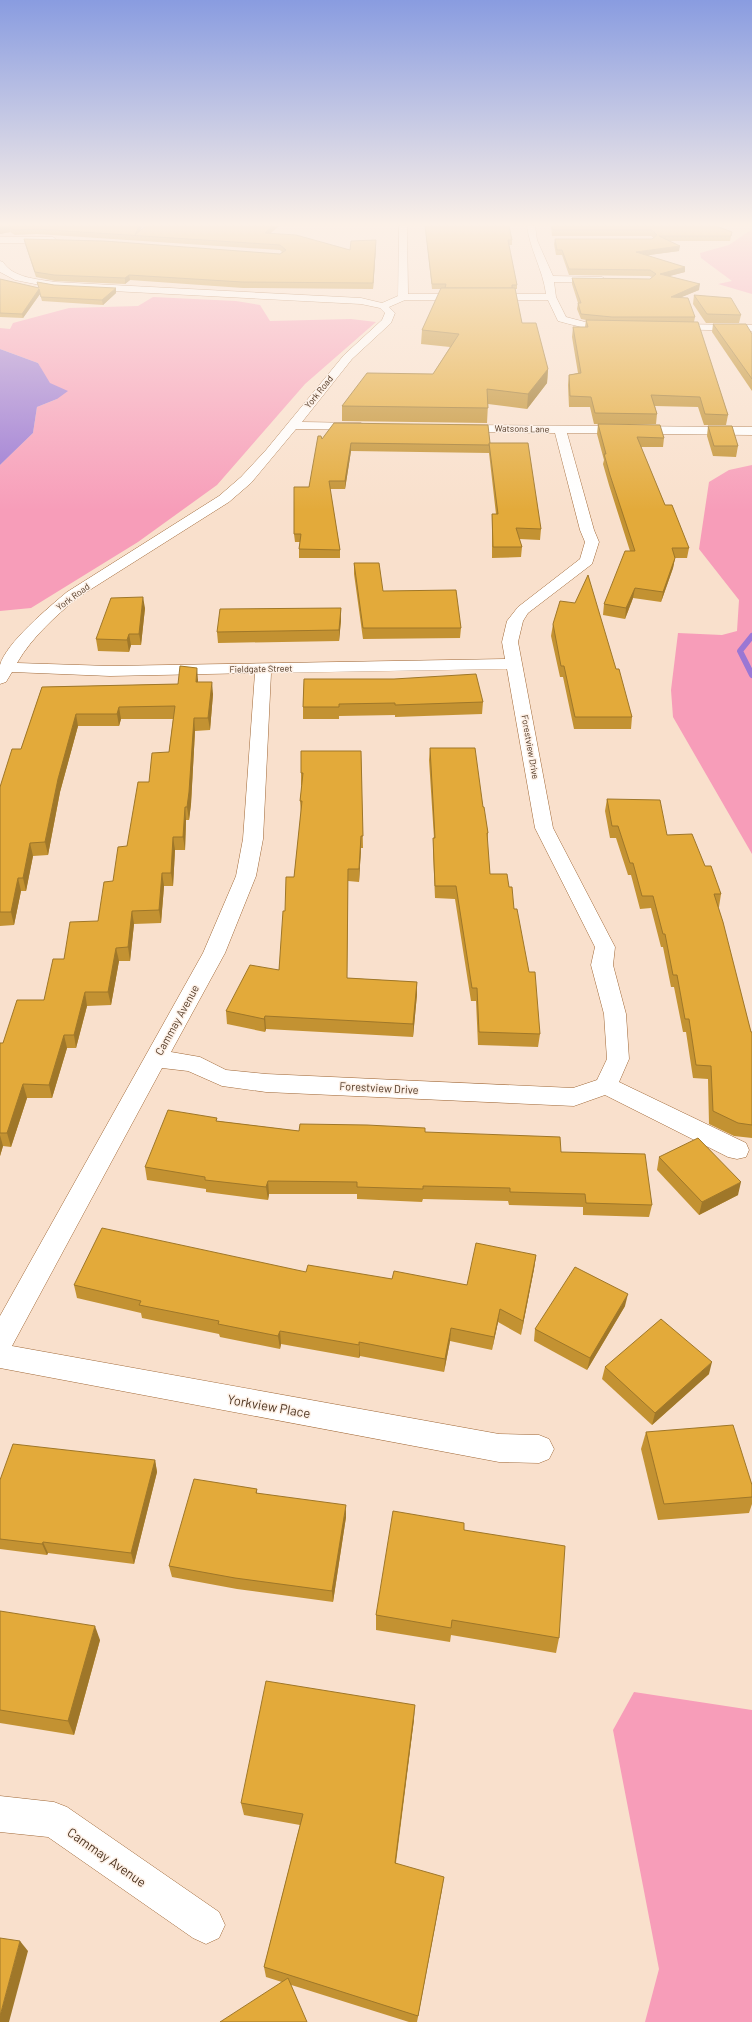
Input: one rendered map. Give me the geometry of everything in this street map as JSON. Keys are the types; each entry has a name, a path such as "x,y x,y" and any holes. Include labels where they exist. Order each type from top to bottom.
{"street":[{"name":"York Road","path":"4,673 19,646 49,614 72,595 224,499 251,474 348,357 387,320"},
{"path":"567,320 589,326 627,327"},
{"path":"659,327 752,328"},
{"path":"292,425 370,427"},
{"name":"Watsons Lane","path":"449,428 752,431"},
{"name":"Forestview Drive","path":"154,1059 192,1063 222,1078 266,1083 574,1097 606,1086 618,1059 615,1014 602,965 605,947 544,828 510,642 515,621 524,610 533,601 587,561 592,542 560,430"},
{"name":"Fieldgate Street","path":"4,673 514,664"},
{"name":"Cammay Avenue","path":"0,1342 154,1059 214,953 246,876 253,839 263,669"},
{"path":"606,1086 737,1150"},
{"name":"Yorkview Place","path":"0,1356 499,1448 539,1450"},
{"name":"Cammay Avenue","path":"0,1814 54,1820 206,1925"}],"shaded area":[{"path":"23,320 362,320 376,322 305,384 217,485 138,542 31,608 0,611 0,465 33,433 37,407 57,399 38,363 0,349 0,328 10,329 13,323"},
{"path":"0,349 38,363 50,383 68,391 57,399 37,407 33,433 0,465"},
{"path":"752,465 752,854 673,717 671,690 678,633 722,635 737,631 739,600 699,549 709,482 729,470"},
{"path":"634,1692 752,1710 752,2022 645,2022 659,1969 613,1730"}],"building":[{"path":"426,320 521,320 522,323 536,323 548,369 528,394 487,389 488,408 342,406 367,373 433,374 459,334 422,330"},
{"path":"586,320 698,322 728,415 705,414 700,397 651,395 657,414 595,413 591,397 570,396 569,375 581,373 573,327 588,327"},
{"path":"713,324 746,324 752,334 752,379"},
{"path":"334,423 488,425 490,443 489,445 351,443 345,481 329,481 340,550 299,549 301,534 294,534 294,487 309,487 318,436 321,436 322,439"},
{"path":"598,424 660,425 664,438 637,437 665,505 672,505 689,548 672,548 675,558 663,592 635,588 626,608 604,604 625,551 635,551 610,475"},
{"path":"708,426 732,426 738,446 714,446"},
{"path":"489,443 528,443 541,529 516,528 522,547 493,547 492,514 498,514"},
{"path":"354,563 379,563 383,591 456,590 461,628 363,628"},
{"path":"588,575 616,669 619,669 632,717 575,717 564,666 561,666 553,624 560,601 575,603"},
{"path":"143,597 139,634 129,634 127,640 96,639 111,598"},
{"path":"341,608 339,630 217,632 220,609"},
{"path":"180,666 197,668 196,682 212,682 208,718 194,718 189,792 187,807 185,807 183,837 173,837 171,873 162,873 159,910 132,911 128,947 116,948 108,992 85,992 74,1035 64,1035 49,1085 23,1084 7,1133 0,1133 0,1043 3,1043 17,1000 44,1000 53,959 64,959 70,922 98,921 104,882 113,881 118,847 127,846 138,782 149,782 152,753 169,752 175,706 119,707 117,714 76,714 58,779 45,842 30,843 23,878 18,878 11,912 0,912 0,787 12,749 21,749 42,687 178,684"},
{"path":"476,674 483,702 395,705 395,703 339,704 339,707 303,707 304,679 394,679"},
{"path":"430,748 475,748 488,833 490,874 507,874 509,887 512,887 514,909 517,909 529,972 535,972 540,1034 479,1032 477,988 472,988 456,886 435,886 433,838 435,838"},
{"path":"301,751 361,751 363,836 361,836 359,869 348,869 347,978 417,982 413,1024 265,1016 264,1019 226,1011 250,965 279,970 283,911 285,911 286,877 294,877 302,801 300,801 303,773 301,773"},
{"path":"607,799 660,800 667,835 692,834 705,866 711,866 721,894 714,894 723,922 752,1032 752,1125 738,1123 713,1111 711,1066 696,1065 689,1019 685,1019 677,975 673,975 665,934 663,934 653,896 642,896 633,863 630,863 618,826 612,826"},
{"path":"168,1110 217,1118 216,1121 299,1131 300,1124 367,1125 425,1128 425,1132 560,1137 561,1152 645,1154 652,1205 586,1203 585,1194 510,1192 510,1188 423,1186 423,1189 357,1187 357,1182 268,1181 266,1187 205,1180 205,1177 145,1167"},
{"path":"698,1138 741,1182 702,1202 659,1157"},
{"path":"102,1228 306,1272 308,1265 392,1279 394,1271 467,1285 476,1243 536,1255 523,1321 500,1309 494,1337 451,1328 445,1359 359,1342 359,1345 280,1331 278,1336 218,1324 219,1321 139,1305 141,1301 74,1285"},
{"path":"575,1267 628,1294 590,1358 535,1329"},
{"path":"661,1319 712,1362 655,1413 605,1367"},
{"path":"733,1425 752,1485 752,1497 664,1504 646,1432"},
{"path":"13,1444 155,1460 131,1553 43,1542 42,1544 0,1539 0,1480"},
{"path":"194,1479 257,1489 256,1493 346,1505 332,1591 235,1578 169,1566"},
{"path":"393,1511 464,1523 464,1530 565,1546 559,1638 452,1620 451,1628 376,1615"},
{"path":"0,1611 95,1626 68,1721 0,1710"},
{"path":"266,1681 415,1705 395,1863 444,1877 418,2016 264,1967 303,1814 241,1803"},
{"path":"0,1938 20,1941 0,2016"},
{"path":"288,1978 307,2022 220,2022"}],"waterway":[{"path":"752,636 740,651 752,675"}]}
